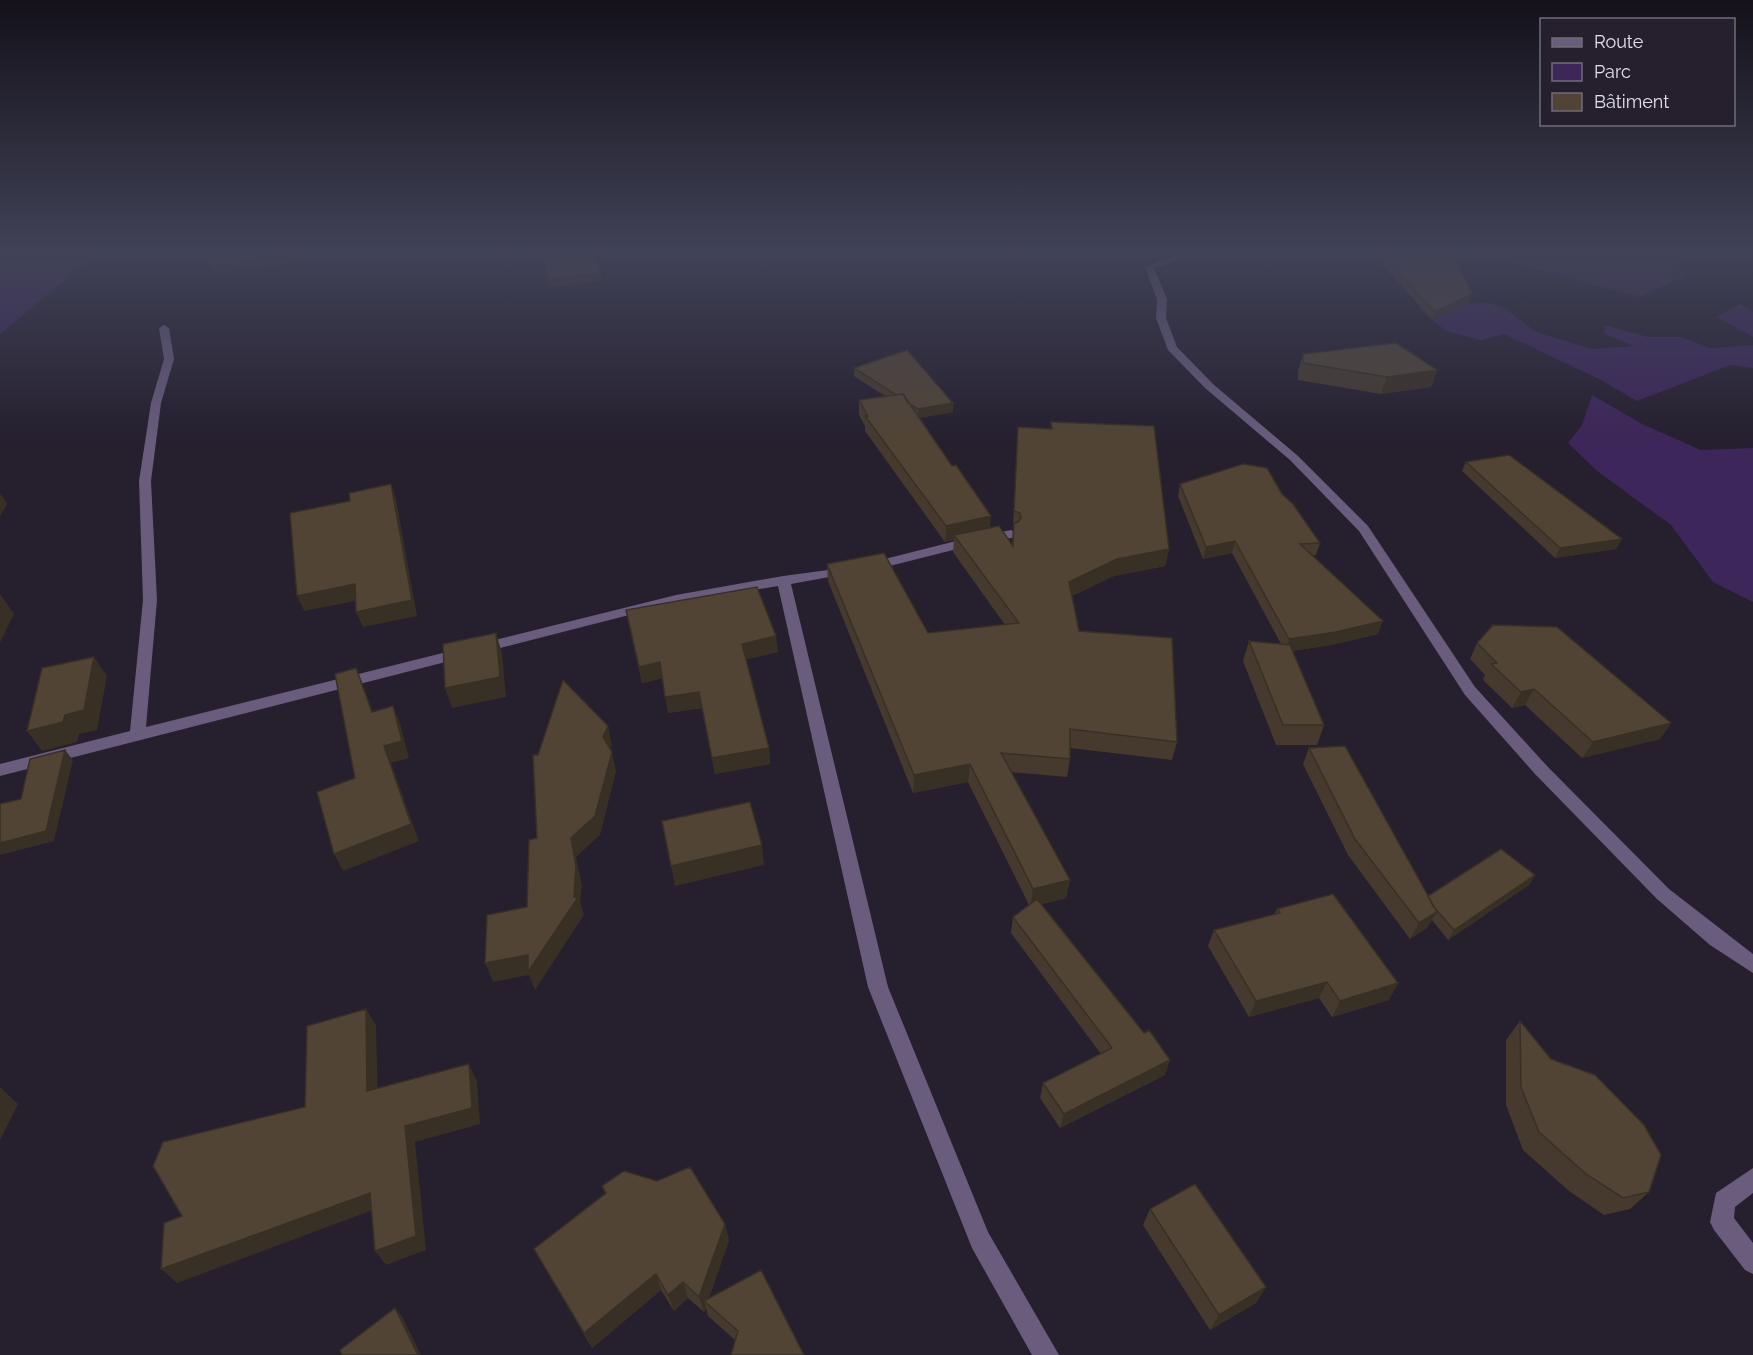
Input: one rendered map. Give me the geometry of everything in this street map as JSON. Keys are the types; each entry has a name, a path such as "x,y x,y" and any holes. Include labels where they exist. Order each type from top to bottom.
{"street":[{"path":"1161,316 1172,348 1209,386 1294,458 1364,529 1470,692 1557,786 1663,894 1717,939 1752,963"},
{"path":"138,734 150,600 145,481 156,403 169,359 164,328"},
{"path":"0,771 138,734 676,599 879,565 960,544 1011,534"},
{"path":"783,580 878,987 980,1240 1046,1355"},
{"path":"1753,1179 1724,1201 1722,1222 1753,1262"}],"green space":[{"path":"0,316 21,316 0,334"},
{"path":"1429,316 1515,316 1536,332 1592,349 1633,346 1605,334 1604,325 1648,337 1681,337 1710,348 1753,345 1753,368 1730,365 1637,401 1599,379 1504,334 1481,340 1446,331"},
{"path":"1753,316 1753,337 1717,317"},
{"path":"1592,395 1642,424 1701,450 1753,448 1753,602 1713,582 1671,525 1597,471 1568,443 1582,425"}],"building":[{"path":"1396,343 1437,370 1387,377 1303,363 1303,354"},
{"path":"907,350 953,403 918,409 908,403 903,394 896,395 854,368"},
{"path":"903,394 952,466 956,465 991,516 946,526 865,416 868,416 859,400"},
{"path":"1051,422 1154,426 1169,549 1117,559 1069,582 1079,631 1172,638 1177,742 1070,729 1070,759 1001,753 1070,880 1033,889 970,764 914,775 827,564 884,553 928,633 1019,623 954,535 999,526 1013,546 1014,523 1021,518 1020,513 1014,511 1018,427 1052,429"},
{"path":"1509,455 1622,539 1560,548 1466,462"},
{"path":"1243,464 1267,468 1282,494 1293,504 1320,543 1300,544 1383,621 1336,632 1289,639 1235,541 1206,547 1180,484"},
{"path":"391,484 412,600 356,612 355,584 297,596 290,513 350,501 349,493"},
{"path":"757,587 776,636 742,644 769,748 712,758 699,692 665,697 660,662 639,667 626,610"},
{"path":"1493,625 1557,627 1671,723 1593,742 1534,689 1521,692 1491,664 1497,663 1477,643"},
{"path":"496,633 500,677 445,688 443,644"},
{"path":"1249,641 1290,645 1324,725 1283,725"},
{"path":"94,657 84,710 65,715 63,722 27,731 42,668"},
{"path":"356,668 372,712 393,706 402,741 384,746 411,824 334,854 317,792 355,778 335,674"},
{"path":"563,680 608,726 603,737 612,752 595,816 571,838 576,866 574,897 579,896 528,972 528,955 485,963 487,915 527,907 529,840 537,838 533,755 538,755"},
{"path":"1345,746 1437,912 1419,923 1355,839 1309,748"},
{"path":"65,750 46,831 0,843 0,804 21,799 30,759"},
{"path":"750,802 762,845 671,866 662,821"},
{"path":"1501,849 1535,875 1454,930 1433,906 1428,896"},
{"path":"1333,894 1398,983 1340,1001 1327,982 1256,1001 1214,930 1280,913 1277,909"},
{"path":"1037,899 1144,1033 1149,1030 1170,1060 1064,1114 1043,1083 1112,1048 1013,917"},
{"path":"366,1009 367,1091 469,1064 472,1108 405,1126 416,1236 375,1251 370,1193 161,1269 164,1223 182,1216 153,1166 163,1142 305,1107 307,1026"},
{"path":"1520,1021 1551,1059 1595,1075 1644,1125 1661,1155 1649,1192 1623,1198 1586,1174 1539,1132 1521,1087"},
{"path":"690,1167 725,1224 699,1297 683,1282 668,1295 656,1274 584,1333 534,1249 606,1193 602,1186 624,1171 657,1181"},
{"path":"1195,1184 1266,1287 1219,1315 1150,1209"},
{"path":"761,1270 804,1355 731,1355 738,1331 704,1301"},
{"path":"395,1308 418,1355 342,1355 340,1350"}]}
